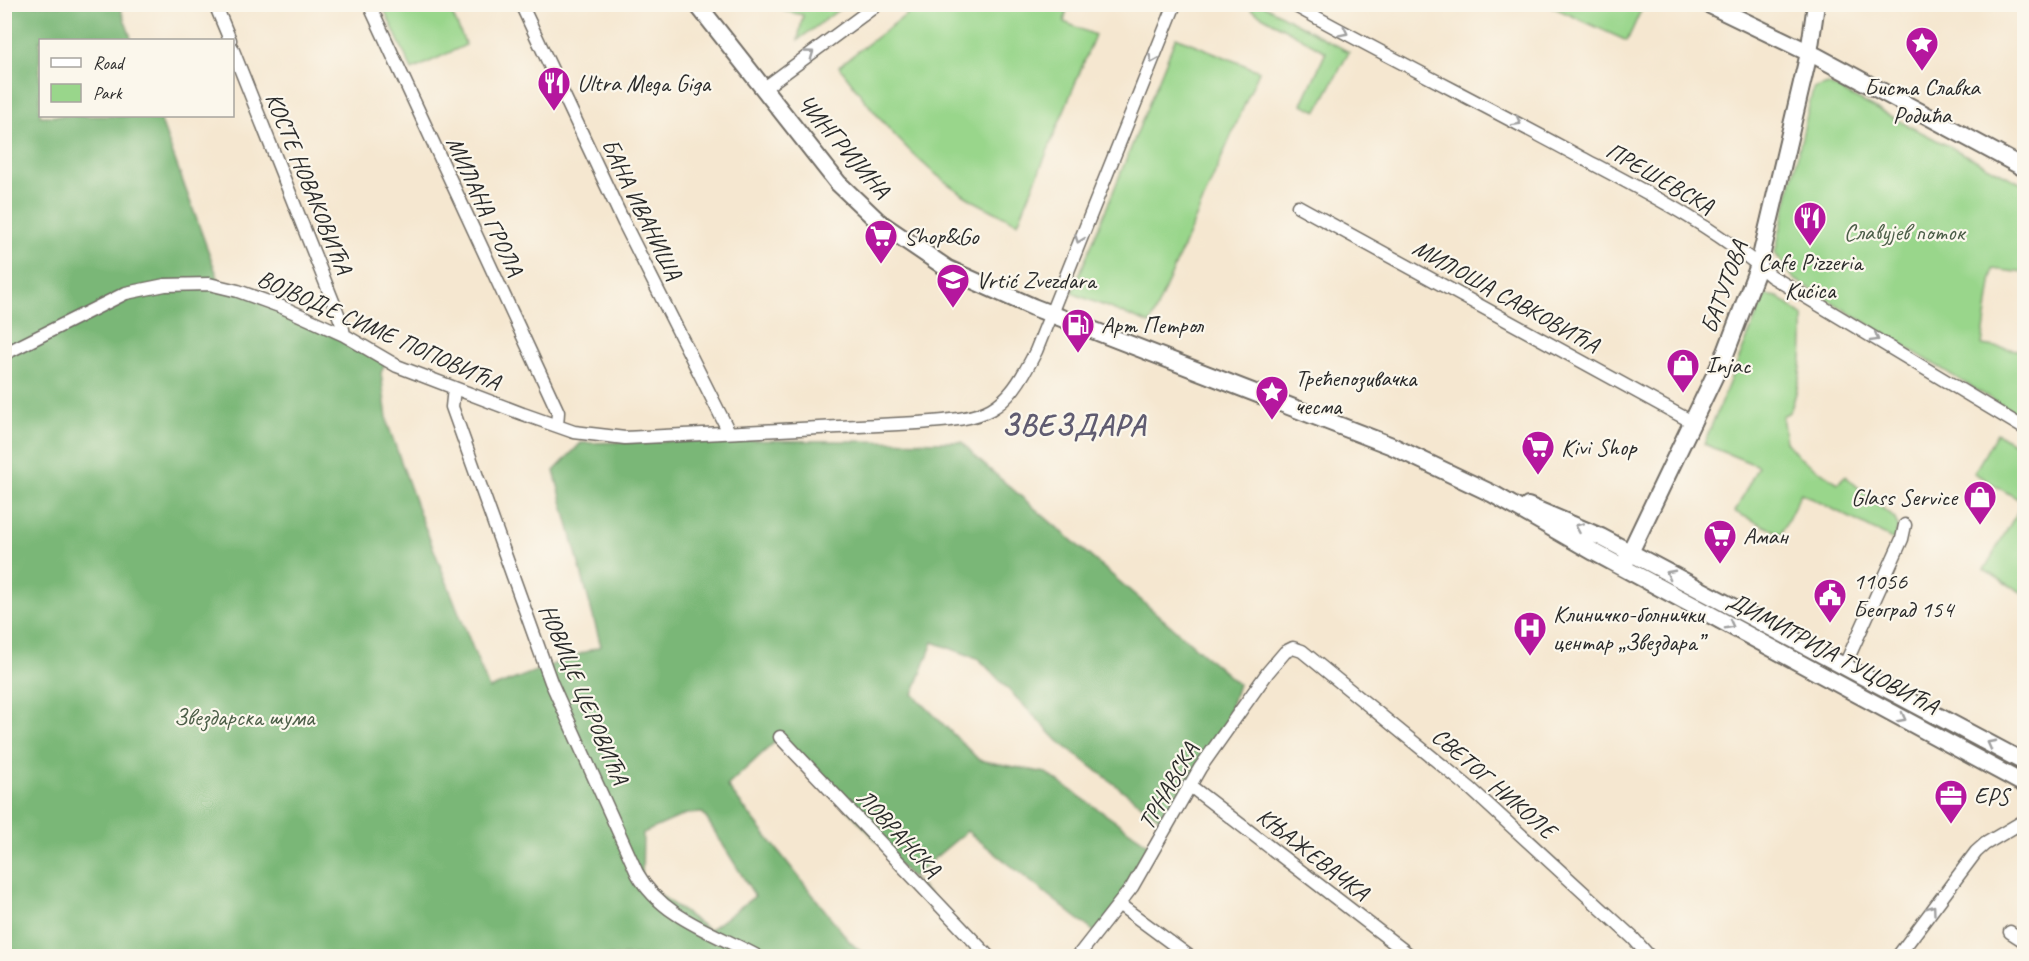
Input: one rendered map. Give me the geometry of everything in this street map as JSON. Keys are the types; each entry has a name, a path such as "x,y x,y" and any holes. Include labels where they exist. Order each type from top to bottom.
{"main road":[{"name":"ЧИНГРИЈИНА","path":"698,4 838,183 886,228 948,269 1050,314"},
{"path":"1708,4 1809,53 2025,168"},
{"name":"БАТУТОВА","path":"1627,560 1694,423 1735,332 1759,265 1809,53 1816,4"},
{"name":"ДИМИТРИЈА ТУЦОВИЋА","path":"1050,314 1338,423 1392,446 1493,494 1516,510 1627,560 1844,667 2025,762"},
{"name":"ДИМИТРИЈА ТУЦОВИЋА","path":"1627,560 2025,784"}],"street":[{"path":"215,4 230,39"},
{"name":"МИЛАНА ГРОЛА","path":"369,4 558,412 557,426"},
{"name":"БАНА ИВАНИША","path":"521,4 624,223 728,430"},
{"path":"763,88 878,4"},
{"name":"ВОЈВОДЕ СИМЕ ПОПОВИЋА","path":"4,354 126,293 188,283 238,291 282,307 344,335 387,361 557,426 594,436 625,438 728,430 953,421 984,414 1014,392 1036,351 1175,4"},
{"name":"ПРЕШЕВСКА","path":"1292,4 1448,85 1659,200 1742,251 1771,276 2025,428"},
{"name":"КОСТЕ НОВАКОВИЋА","path":"234,53 342,324 344,335"},
{"name":"МИЛОША САВКОВИЋА","path":"1298,206 1694,423"},
{"name":"НОВИЦЕ ЦЕРОВИЋА","path":"454,388 452,403 454,413 550,682 637,873 648,891 666,908 758,957"},
{"path":"1844,667 1902,539 1905,525"},
{"name":"ТРНАВСКА","path":"1078,957 1120,905 1155,849 1189,785 1276,662 1285,652 1293,648 1302,651"},
{"name":"СВЕТОГ НИКОЛЕ","path":"1302,651 1471,789 1633,938 1649,957"},
{"name":"ЛОВРАНСКА","path":"780,737 988,957"},
{"name":"КЊАЖЕВАЧКА","path":"1189,785 1411,957"},
{"path":"1898,957 1976,852 1984,844 2025,821"},
{"path":"1120,905 1189,957"},
{"path":"2010,933 2025,941"}],"green space":[{"path":"785,4 845,5 798,40 803,15 784,11"},
{"path":"1640,4 1643,6 1627,41 1552,7 1553,5"},
{"name":"Звездарска шума","path":"5,5 119,5 132,39 39,39 39,117 159,117 221,286 238,291 386,361 381,373 388,425 419,512 489,689 601,646 554,471 581,443 728,440 962,442 980,461 1238,684 1223,732 1168,825 1058,741 979,659 933,642 913,694 979,760 1046,773 1155,849 1097,934 967,831 912,877 988,956 965,956 976,947 780,737 727,786 850,942 866,956 5,956","holes":["703,813 755,896 709,930 642,882 643,833 686,814"]},
{"path":"382,5 448,5 466,45 412,70"},
{"path":"919,5 1068,5 1064,22 1095,35 1018,223 970,199 928,168 881,120 839,66"},
{"path":"1253,5 1263,5 1349,52 1317,111 1302,104 1326,52 1251,10"},
{"path":"1176,37 1259,71 1150,324 1072,293"},
{"name":"Славујев поток","path":"1828,84 2024,185 2024,273 1993,269 1982,345 2024,351 2024,419 1794,279 1775,253 1813,89"},
{"path":"1765,295 1778,297 1803,316 1800,376 1790,412 1782,416 1786,442 1799,457 1838,483 1845,476 1895,519 1898,527 1894,540 1801,493 1781,534 1735,512 1758,466 1704,444"},
{"path":"1997,433 2024,450 2024,594 1984,570 2023,502 1974,473"}],"place":[{"name":"Биста Славка Родића","path":"1922,72"},
{"name":"Ultra Mega Giga","path":"554,112"},
{"name":"Cafe Pizzeria Kućica","path":"1810,247"},
{"name":"Shop&Go","path":"881,265"},
{"name":"Vrtić Zvezdara","path":"953,309"},
{"name":"Арт Петрол","path":"1078,354"},
{"name":"Injac","path":"1683,394"},
{"name":"Трећепозивачка чесма","path":"1272,421"},
{"name":"Kivi Shop","path":"1538,476"},
{"name":"Glass Service","path":"1980,526"},
{"name":"Аман","path":"1720,565"},
{"name":"11056 Београд 154","path":"1830,624"},
{"name":"Клиничко-болнички центар „Звездара”","path":"1530,657"},
{"name":"EPS","path":"1951,825"}],"district":[{"name":"ЗВЕЗДАРА","path":"1074,425"}]}
